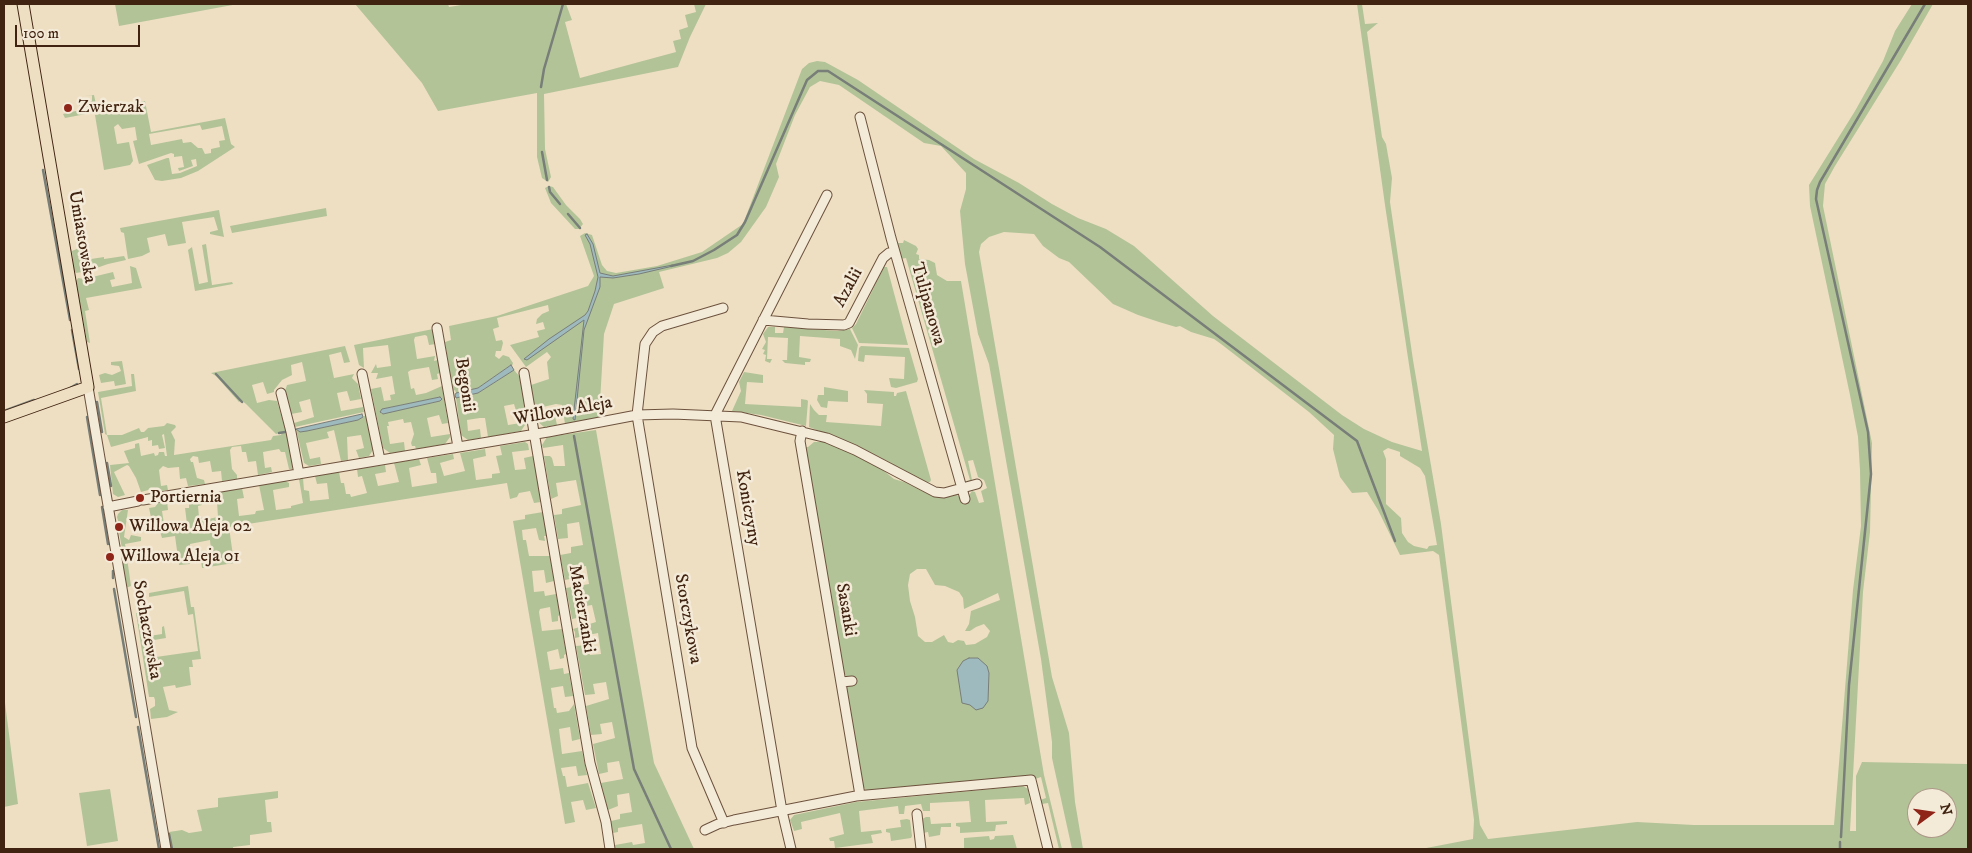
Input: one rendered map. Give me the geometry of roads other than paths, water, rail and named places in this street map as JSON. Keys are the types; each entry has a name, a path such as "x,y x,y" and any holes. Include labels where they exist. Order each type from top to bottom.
{"main road":[{"name":"Umiastowska","path":"23,4 88,387"},
{"path":"4,417 88,387"}],"street":[{"name":"Tulipanowa","path":"860,117 895,252 964,499"},
{"path":"715,415 827,194"},
{"name":"Azalii","path":"764,320 808,324 844,325 848,323 883,258 889,253 895,252"},
{"name":"Storczykowa","path":"723,308 662,326 652,332 645,344 638,415 692,748 724,822"},
{"name":"Begonii","path":"437,328 458,447"},
{"name":"Macierzanki","path":"524,373 590,763 606,822 610,849"},
{"path":"362,374 380,460"},
{"name":"Sochaczewska","path":"88,387 166,849"},
{"path":"281,393 299,474"},
{"name":"Willowa Aleja","path":"108,506 533,435 638,415 741,417 802,430 834,441 890,472 935,492 944,493 977,484"},
{"name":"Koniczyny","path":"715,415 782,811 791,849"},
{"name":"Sasanki","path":"802,430 800,441 860,796"},
{"path":"841,682 852,681"},
{"path":"705,830 724,822 860,796 1031,780 1048,849"},
{"path":"917,814 921,849"}],"water":[{"path":"587,234 593,244 600,273 613,276 673,266 613,278 600,277 600,287 584,330 575,420 573,419 584,320 527,360 524,359 588,311 598,277 590,244 585,235"},
{"path":"511,365 514,370 478,393 456,398 456,393 478,388"},
{"path":"440,397 442,399 440,401 383,414 380,412 382,409"},
{"path":"362,414 363,417 358,420 307,431 300,432 296,429"},
{"path":"969,658 978,658 987,666 989,673 988,701 983,708 976,710 970,705 962,703 957,670 963,661"}],"waterway":[{"path":"541,87 544,69 563,4"},
{"path":"1841,837 1849,685 1871,474 1868,432 1816,199 1820,182 1925,4"},
{"path":"671,266 693,261 737,235 745,222 807,80 818,71 828,71 1100,247 1357,441 1395,541"},
{"path":"542,152 547,180"},
{"path":"43,170 70,320"},
{"path":"549,187 550,192 560,204"},
{"path":"568,214 580,228"},
{"path":"72,330 79,369"},
{"path":"216,374 242,402"},
{"path":"70,388 77,384"},
{"path":"4,411 34,400"},
{"path":"97,402 102,432"},
{"path":"87,417 100,495"},
{"path":"279,433 285,432"},
{"path":"574,436 634,769 671,849"},
{"path":"107,463 111,486"},
{"path":"102,507 108,544"},
{"path":"113,571 113,578"},
{"path":"114,589 136,717"},
{"path":"138,727 159,849"},
{"path":"169,834 172,849"},
{"path":"1840,842 1840,849"}],"place":[{"name":"Zwierzak","path":"68,108"},
{"name":"Portiernia","path":"140,498"},
{"name":"Willowa Aleja 02","path":"119,527"},
{"name":"Willowa Aleja 01","path":"110,557"}]}
